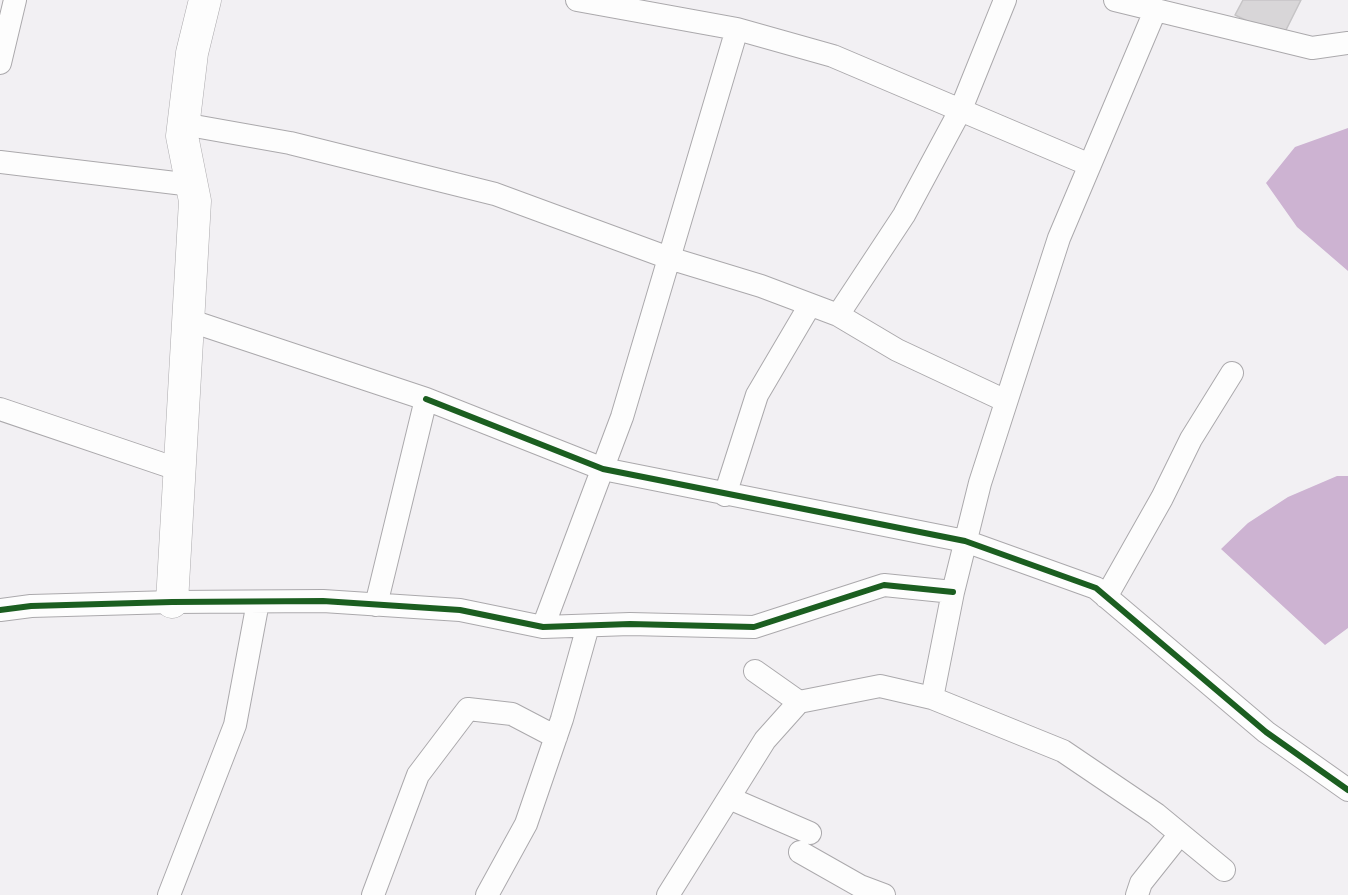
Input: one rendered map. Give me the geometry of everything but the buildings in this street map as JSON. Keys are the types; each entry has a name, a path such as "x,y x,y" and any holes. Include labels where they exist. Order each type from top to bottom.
{"street":[{"path":"0,63 15,0"},
{"path":"172,602 195,201 182,136 192,53 205,0"},
{"path":"577,0 737,29 833,56 1090,165"},
{"path":"838,315 904,215 961,109 1005,0"},
{"path":"1115,0 1312,48 1348,43"},
{"path":"932,698 965,541 1006,401 1059,238 1155,11"},
{"path":"543,627 622,417 737,29"},
{"path":"183,124 290,143 495,194 669,258 761,286 838,315 897,350 1006,401"},
{"path":"0,162 192,185"},
{"path":"725,495 757,395 810,304"},
{"path":"188,320 426,399 603,469 965,541 1096,588 1266,732 1348,790"},
{"path":"1107,597 1162,498 1191,439 1232,373"},
{"path":"376,605 426,399"},
{"path":"0,409 180,470"},
{"path":"0,610 31,606 258,602 460,610 543,627 754,627 884,585 953,592"},
{"path":"169,895 235,725 258,602"},
{"path":"487,895 526,824 556,737 588,626"},
{"path":"755,671 799,702"},
{"path":"668,895 765,740 799,702 880,686 932,698 1064,751 1156,814 1224,870"},
{"path":"373,895 418,775 468,709 512,714 556,737"},
{"path":"729,798 805,842 860,886 884,895"},
{"path":"1137,895 1142,883 1180,834"}],"shaded area":[{"path":"1348,128 1348,271 1297,227 1266,183 1295,147"},
{"path":"1337,476 1348,476 1348,628 1325,645 1221,549 1248,523 1288,497"}],"cycle path":[{"path":"426,399 603,469 965,541 1096,588 1266,732 1348,790"},
{"path":"0,610 31,606 172,602 323,601 460,610 543,627 630,624 754,627 884,585 953,592"}]}
